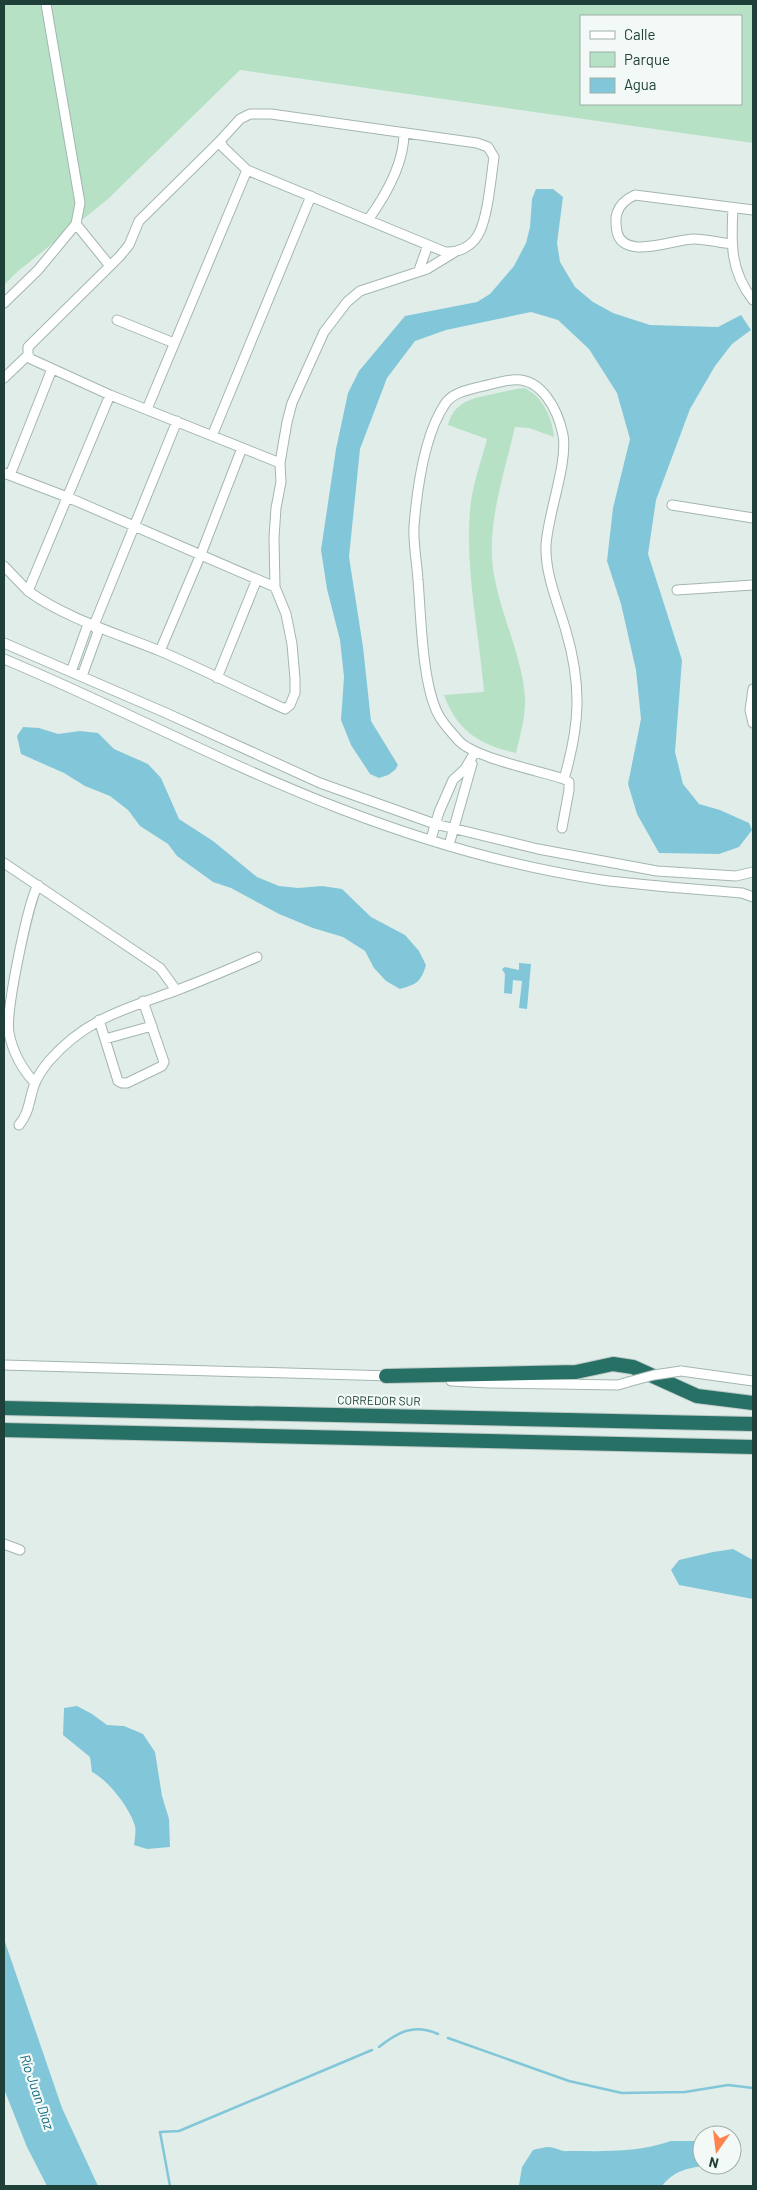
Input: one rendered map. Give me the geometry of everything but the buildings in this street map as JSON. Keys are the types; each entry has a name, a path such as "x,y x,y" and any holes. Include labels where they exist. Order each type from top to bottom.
{"highway":[{"path":"386,1376 576,1372 622,1364 633,1367 697,1396 753,1403"},
{"name":"CORREDOR SUR","path":"4,1408 753,1424"},
{"path":"4,1430 753,1446"}],"street":[{"path":"4,303 38,270 76,224 80,203 46,4"},
{"path":"4,566 28,591 45,603 160,652 285,709 290,705 295,693 292,644 286,614 275,587 274,538 276,508 281,482 280,463 286,422 292,403 324,332 347,302 360,290 427,269 468,246 478,236 482,224 494,157 488,147 477,143 271,114 250,114 240,119 139,222 129,245 28,347 28,354 31,359 52,370 280,463"},
{"path":"368,220 392,180 402,153 404,133"},
{"path":"220,141 226,150 247,170 445,252 455,252"},
{"path":"147,409 247,170"},
{"path":"732,244 694,239 660,243 645,248 634,248 621,242 617,234 615,218 619,207 627,199 635,195 753,210"},
{"path":"212,436 311,196"},
{"path":"734,208 732,244 736,273 753,300"},
{"path":"76,224 110,266"},
{"path":"420,270 428,245"},
{"path":"117,320 174,343"},
{"path":"4,378 28,354"},
{"path":"52,370 7,474 67,497 275,587"},
{"path":"562,828 570,790 569,782 475,752 461,744 439,716 432,698 423,645 414,528 421,475 433,426 446,402 462,391 513,379 530,381 544,393 557,414 563,437 562,461 548,522 546,555 552,585 575,666 578,696 577,726 564,779"},
{"path":"28,591 110,395"},
{"path":"94,625 177,421"},
{"path":"160,652 242,448"},
{"path":"672,505 753,518"},
{"path":"217,678 257,579"},
{"path":"677,590 753,585"},
{"path":"71,672 87,627 94,625"},
{"path":"82,676 98,632 94,625"},
{"path":"4,642 320,783 436,824 538,849 658,871 736,876 753,872"},
{"path":"4,659 70,687 259,776 341,809 432,840 516,863 600,880 742,893 753,897"},
{"path":"753,690 750,710 753,723"},
{"path":"432,840 436,824 453,780 465,769 475,752"},
{"path":"449,845 475,752"},
{"path":"4,863 160,968 176,990"},
{"path":"35,1083 16,1058 8,1031 9,1009 30,902 38,885"},
{"path":"19,1125 25,1118 30,1106 35,1083 48,1062 69,1040 99,1020 258,957"},
{"path":"99,1020 118,1081 122,1084 127,1083 162,1066 164,1062 144,1001"},
{"path":"105,1039 152,1026"},
{"path":"4,1366 386,1376 489,1383 618,1384 654,1375 681,1371 753,1381"},
{"path":"4,1544 20,1550"}],"green space":[{"path":"4,4 753,4 753,143 240,70 108,199 17,272 4,285"},
{"path":"524,388 536,396 545,408 549,415 554,437 529,428 515,427 501,483 494,522 492,561 495,580 520,667 525,697 524,719 516,753 491,746 471,734 463,727 449,708 444,695 484,692 471,578 469,533 473,492 487,439 448,425 458,407 469,400"}],"water":[{"path":"536,189 553,189 563,197 557,243 560,262 575,287 593,302 613,313 650,325 718,327 741,315 751,330 732,344 715,366 690,409 656,500 648,554 682,660 675,752 683,784 699,804 720,810 749,823 752,830 739,847 719,854 659,853 637,814 628,784 641,719 636,670 621,604 607,561 613,508 630,439 617,393 589,349 558,320 531,312 446,330 415,341 387,378 360,449 349,557 363,647 371,721 398,765 395,770 379,778 370,774 351,745 341,720 344,677 340,640 327,589 321,550 336,449 348,393 359,371 405,316 477,302 490,294 514,266 526,243 530,227 532,199"},
{"path":"23,727 39,728 58,734 80,731 98,733 114,749 148,764 161,778 179,819 213,841 257,877 279,886 298,888 322,886 342,889 371,917 405,935 419,951 426,965 420,979 411,986 400,989 386,981 374,968 365,951 343,937 313,928 279,914 231,888 213,882 177,856 168,844 140,826 128,810 110,796 85,786 64,773 21,754 17,736"},
{"path":"519,963 531,964 527,1009 519,1008 522,981 513,980 512,994 504,993 505,974 502,969 505,967 519,970"},
{"path":"733,1549 753,1560 753,1599 679,1585 671,1570 679,1560"},
{"path":"77,1706 107,1725 124,1726 143,1734 155,1752 162,1796 169,1819 170,1847 147,1849 134,1845 135,1826 123,1803 105,1781 92,1772 90,1757 63,1735 64,1708"},
{"name":"Río Juan Díaz","path":"4,1939 62,2108 98,2186 47,2186 27,2147 4,2089"},
{"path":"671,2141 692,2141 692,2168 677,2173 662,2186 519,2185 522,2167 533,2150 549,2147 565,2151 620,2150 658,2145"}],"waterway":[{"path":"379,2047 400,2033 414,2029 438,2034"},
{"path":"448,2038 569,2081 622,2093 685,2092 728,2085 753,2088"},
{"path":"170,2186 160,2132 179,2131 372,2050"}]}
